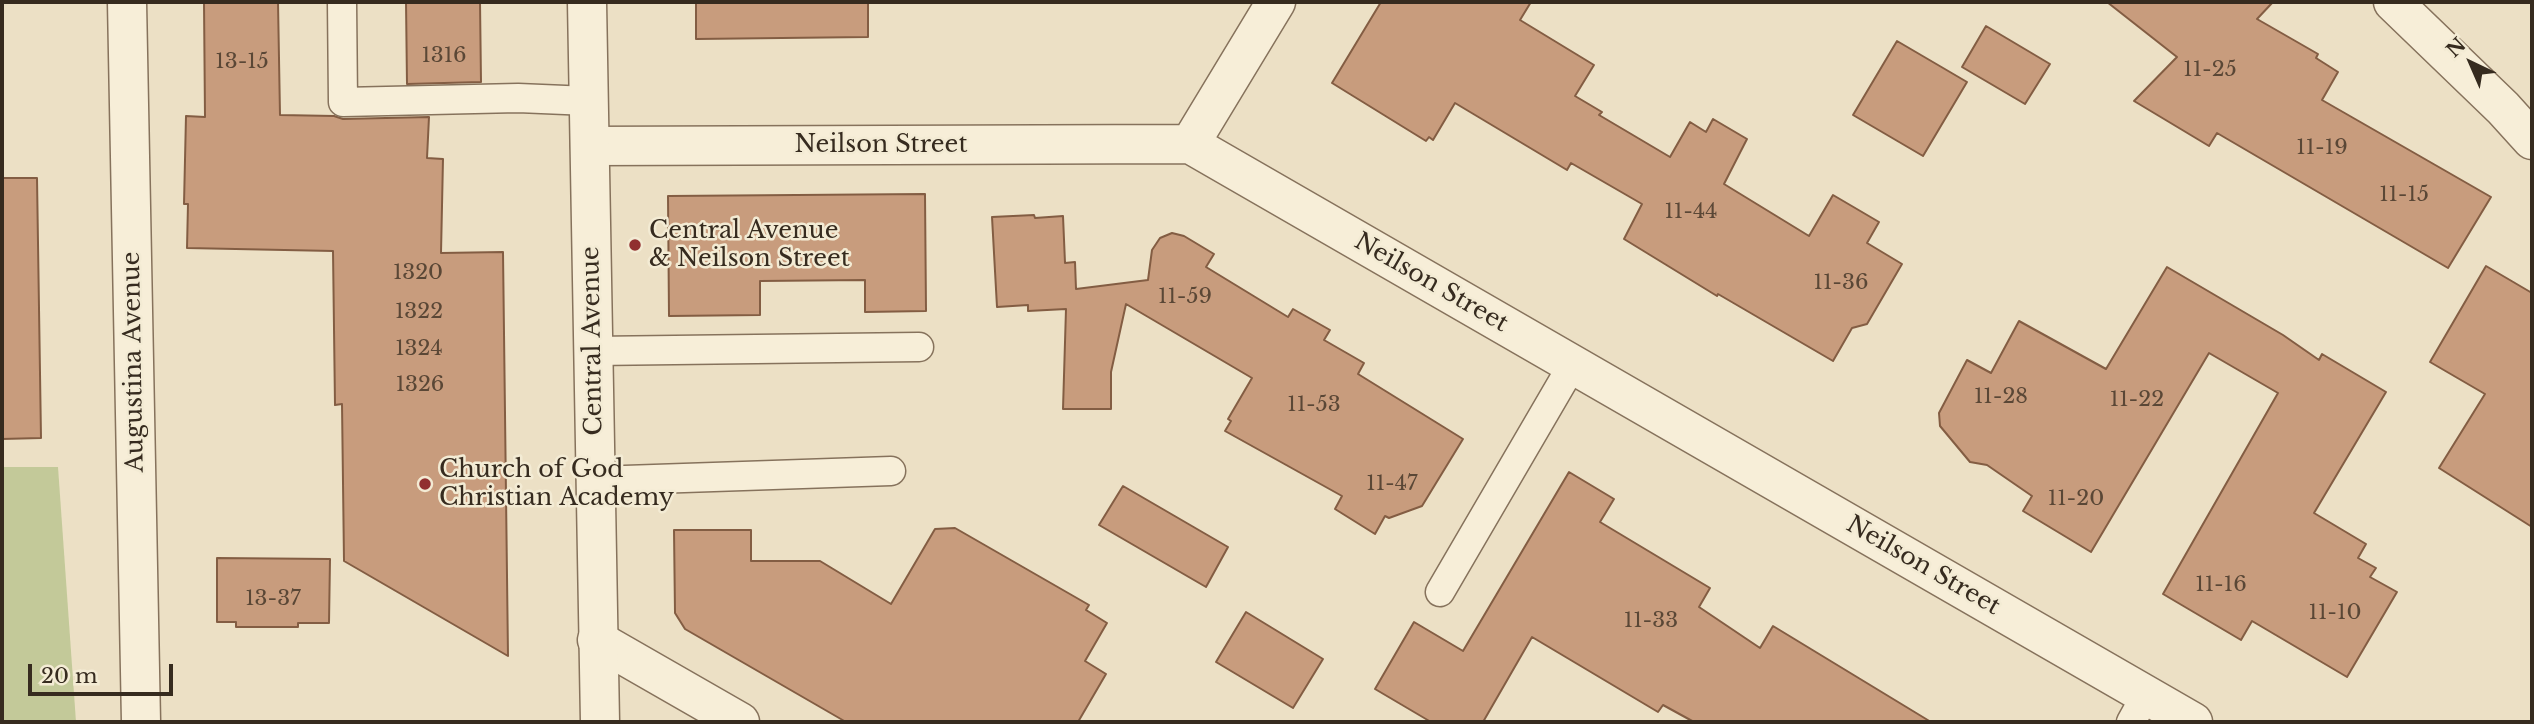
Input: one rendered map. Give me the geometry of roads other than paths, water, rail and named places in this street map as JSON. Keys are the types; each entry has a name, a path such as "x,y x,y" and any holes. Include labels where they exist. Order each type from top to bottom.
{"street":[{"name":"Augustina Avenue","path":"127,2 141,722"},
{"name":"Central Avenue","path":"587,2 600,722"},
{"path":"1190,144 1276,2"},
{"path":"2393,2 2503,108 2532,140"},
{"name":"Neilson Street","path":"590,146 1190,144 1573,365 2139,709 2193,722"},
{"path":"597,640 740,722"}],"lane":[{"path":"342,2 343,102 518,98 589,101"},
{"path":"593,351 919,347"},
{"path":"1440,592 1573,365"},
{"path":"595,481 891,471"}],"place":[{"name":"Central Avenue & Neilson Street","path":"635,245"},
{"name":"Church of God Christian Academy","path":"425,484"}]}
